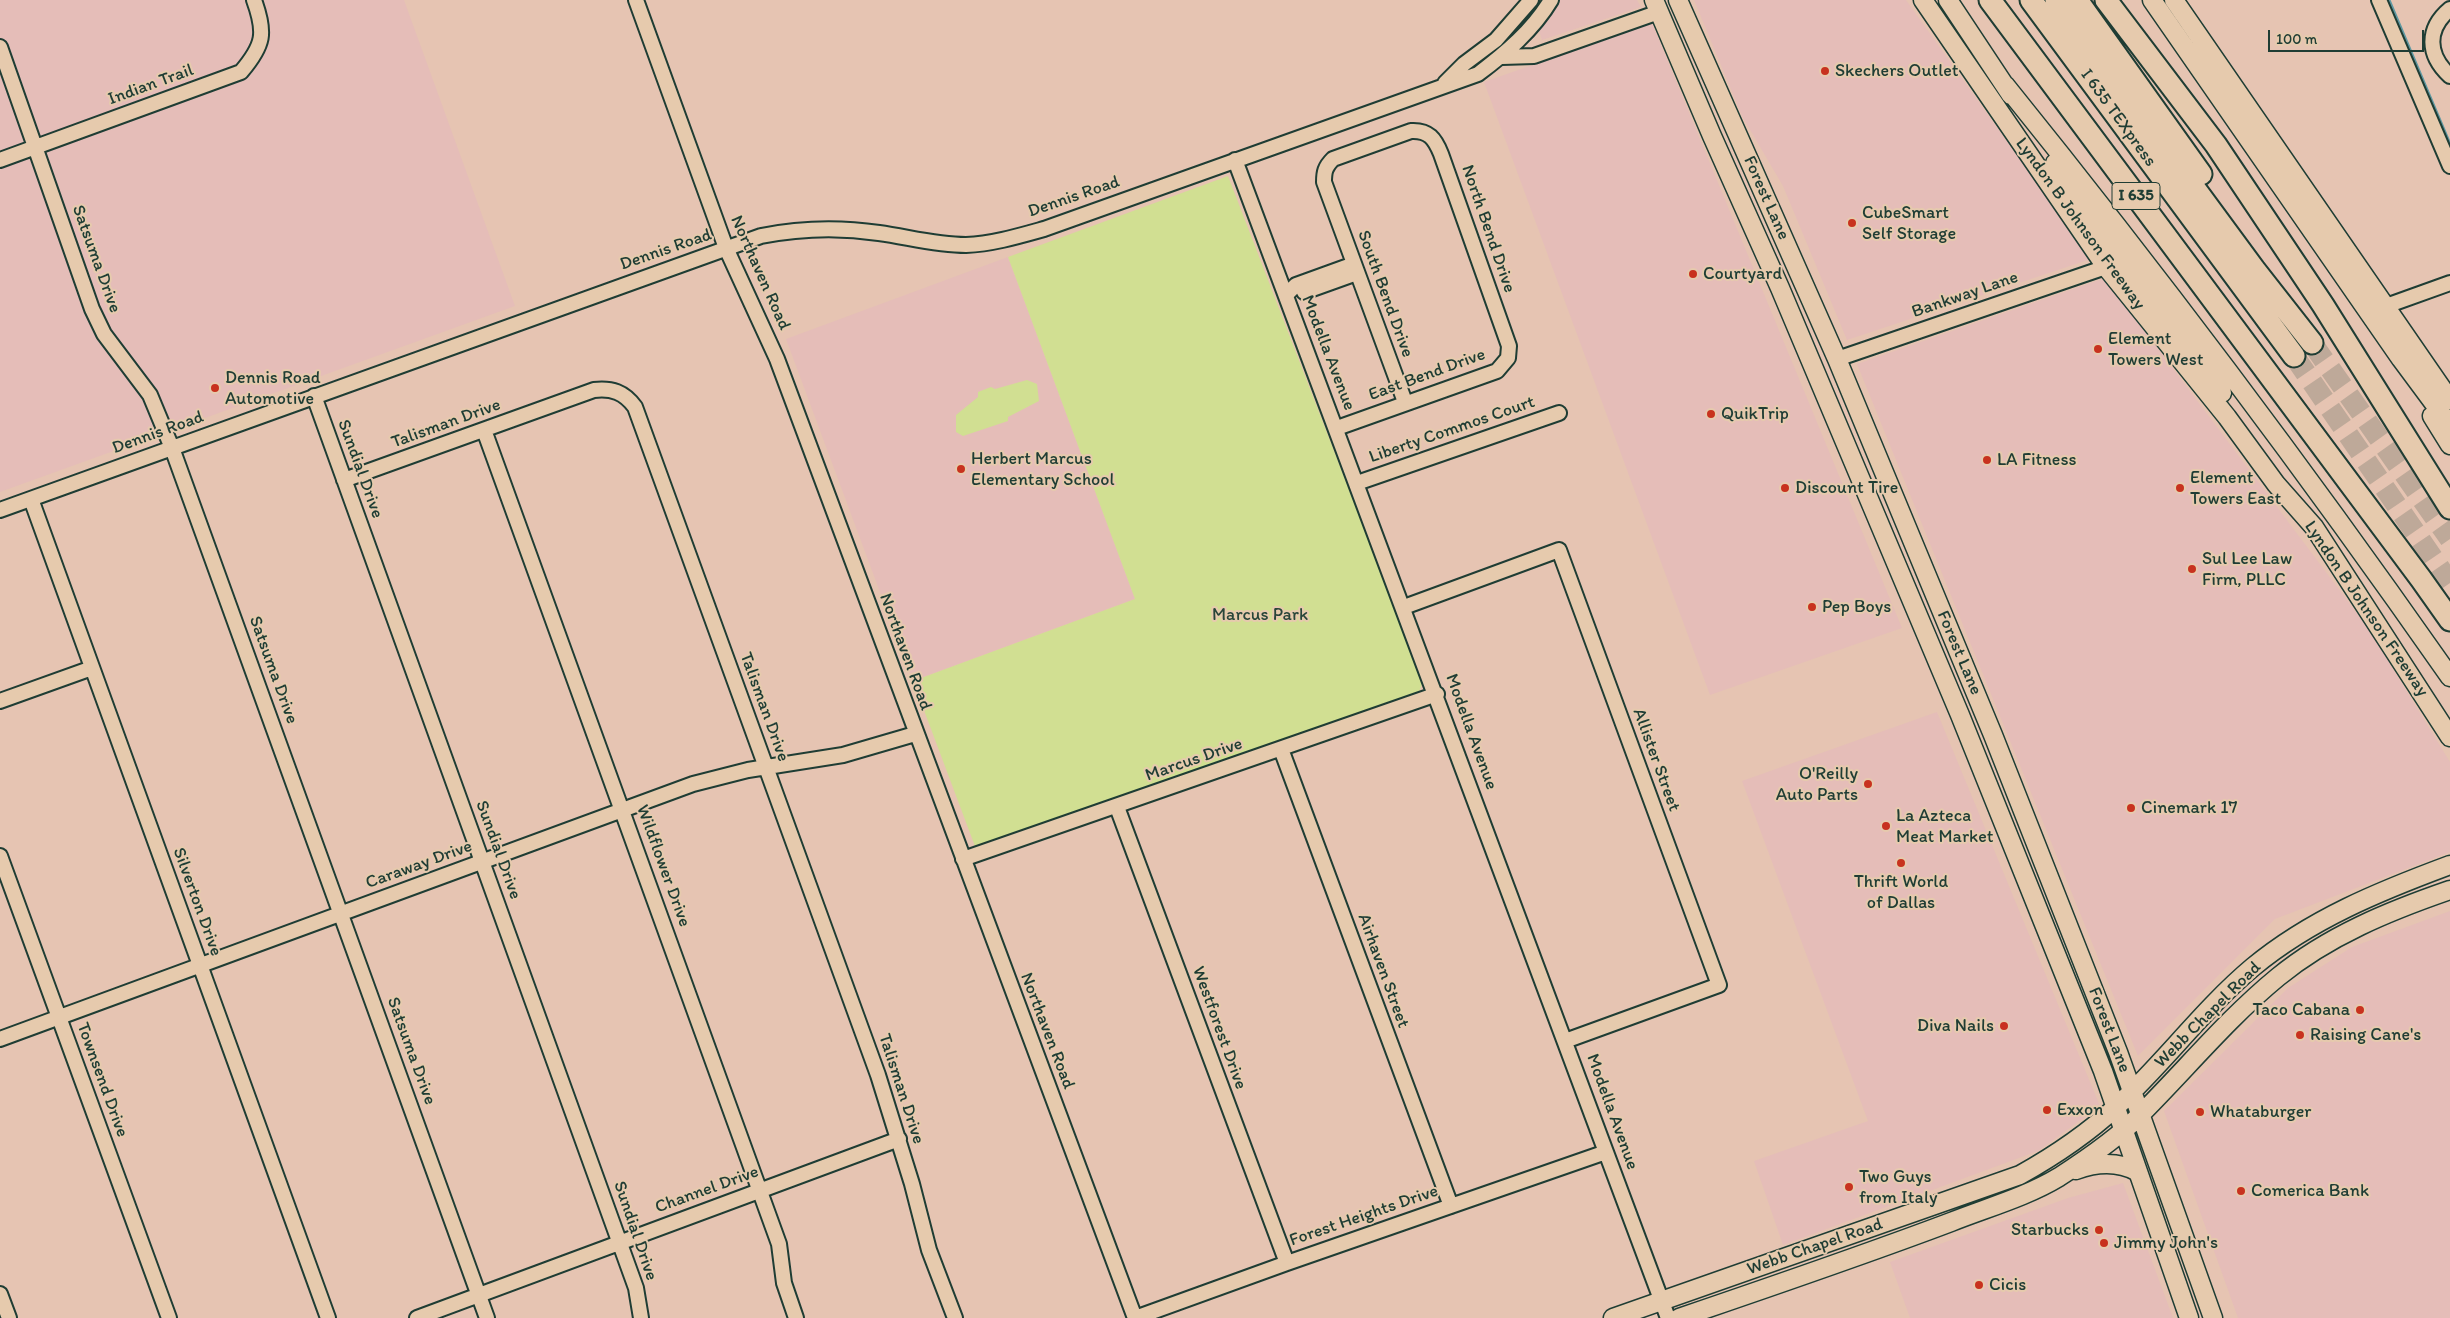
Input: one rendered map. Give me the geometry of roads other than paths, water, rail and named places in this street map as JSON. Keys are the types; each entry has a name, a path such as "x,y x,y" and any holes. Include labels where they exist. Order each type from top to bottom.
{"highway":[{"name":"I 635","path":"1990,0 2450,620"},
{"name":"I 635 TEXpress","path":"2032,0 2294,356"},
{"name":"I 635 TEXpress","path":"2056,0 2254,269 2312,343 2262,260 2077,0"},
{"path":"2106,0 2216,144 2324,305 2450,508"}],"main road":[{"name":"Forest Lane","path":"1678,0 1837,359 1993,735 2132,1091 2213,1318"},
{"name":"Lyndon B Johnson Freeway","path":"1923,0 2106,266 2227,417 2276,484 2314,527 2449,736"},
{"path":"1948,0 2027,122 2122,259 2289,480 2314,527"},
{"path":"2152,0 2401,359 2450,425"},
{"path":"2174,0 2450,400"},
{"name":"Forest Lane","path":"1657,6 1814,368 1971,743 2116,1107 2189,1318"},
{"path":"1679,60 1700,51"},
{"path":"2004,85 2094,195 2233,376 2450,676"},
{"path":"1741,199 1762,190"},
{"path":"1814,368 1837,359"},
{"path":"2401,359 2450,445"},
{"path":"1910,598 1933,590"},
{"path":"1971,743 1993,735"},
{"path":"2017,858 2038,850"},
{"name":"Webb Chapel Road","path":"1613,1318 1973,1192 2020,1175 2037,1166 2074,1142 2116,1107 2231,988 2282,945 2340,910 2450,865"},
{"name":"Webb Chapel Road","path":"1679,1318 1883,1247 2033,1190 2059,1176 2140,1116 2227,1024 2279,976 2313,952 2353,930 2389,912 2450,890"},
{"path":"2340,910 2353,930"},
{"path":"2059,1176 2100,1164 2116,1163 2138,1172"},
{"path":"1973,1192 1982,1210"},
{"path":"2168,1258 2188,1251"}],"street":[{"name":"Indian Trail","path":"0,160 241,72 258,50 260,22 254,0"},
{"name":"Northaven Road","path":"636,0 726,248 777,359 915,734 1135,1318"},
{"name":"Dennis Road","path":"0,510 761,236 789,230 817,228 880,233 942,244 967,245 1008,239 1044,229 1478,74 1502,56 1526,33 1551,0"},
{"path":"2380,0 2450,166"},
{"path":"1443,86 1464,64 1496,40 1529,3 1541,15"},
{"path":"1502,56 1534,56 1657,6"},
{"path":"2450,9 2440,18 2434,28 2432,42 2440,66 2450,76"},
{"name":"Satsuma Drive","path":"0,47 92,309 104,334 150,395 172,448 487,1318"},
{"name":"South Bend Drive","path":"1405,402 1330,199 1324,174 1327,165 1332,159 1412,131 1421,131 1429,134"},
{"name":"North Bend Drive","path":"1429,134 1436,141 1441,154 1507,340"},
{"name":"Modella Avenue","path":"1235,160 1404,607 1668,1318"},
{"name":"Bankway Lane","path":"1837,359 2106,266"},
{"path":"1286,295 1296,285 1356,268"},
{"path":"2386,306 2450,283"},
{"name":"East Bend Drive","path":"1336,428 1497,371 1508,358 1509,346 1507,340"},
{"name":"Talisman Drive","path":"344,480 594,390 609,389 628,399 635,407 899,1139 929,1250 955,1318"},
{"name":"Sundial Drive","path":"314,396 620,1242 636,1288 641,1318"},
{"name":"Liberty Commos Court","path":"1357,483 1559,413"},
{"name":"Wildflower Drive","path":"484,430 779,1244 784,1283 796,1318"},
{"name":"Silverton Drive","path":"31,499 328,1318"},
{"name":"Allister Street","path":"1404,607 1559,550 1719,984 1566,1041"},
{"path":"0,702 92,668"},
{"name":"Marcus Drive","path":"963,859 1117,807 1436,694"},
{"name":"Caraway Drive","path":"0,1039 715,777 843,755 915,734"},
{"name":"Airhaven Street","path":"1281,749 1451,1206"},
{"name":"Westforest Drive","path":"1117,807 1287,1263"},
{"name":"Townsend Drive","path":"0,856 169,1318"},
{"name":"Channel Drive","path":"417,1318 899,1139"},
{"name":"Forest Heights Drive","path":"1135,1318 1606,1152"},
{"path":"0,1294 9,1318"}],"waterway":[{"path":"2389,0 2450,144"}],"tunnel":[{"path":"2312,343 2450,539"},
{"path":"2294,356 2450,583"}],"place":[{"name":"Skechers Outlet","path":"1825,71"},
{"name":"CubeSmart Self Storage","path":"1852,223"},
{"name":"Courtyard","path":"1693,274"},
{"name":"Element Towers West","path":"2098,349"},
{"name":"Dennis Road Automotive","path":"215,388"},
{"name":"QuikTrip","path":"1711,414"},
{"name":"LA Fitness","path":"1987,460"},
{"name":"Herbert Marcus Elementary School","path":"961,469"},
{"name":"Discount Tire","path":"1785,488"},
{"name":"Element Towers East","path":"2180,488"},
{"name":"Sul Lee Law Firm, PLLC","path":"2192,569"},
{"name":"Pep Boys","path":"1812,607"},
{"name":"O'Reilly Auto Parts","path":"1868,784"},
{"name":"Cinemark 17","path":"2131,808"},
{"name":"La Azteca Meat Market","path":"1886,826"},
{"name":"Thrift World of Dallas","path":"1901,863"},
{"name":"Taco Cabana","path":"2360,1010"},
{"name":"Diva Nails","path":"2004,1026"},
{"name":"Raising Cane's","path":"2300,1035"},
{"name":"Exxon","path":"2047,1110"},
{"name":"Whataburger","path":"2200,1112"},
{"name":"Two Guys from Italy","path":"1849,1187"},
{"name":"Comerica Bank","path":"2241,1191"},
{"name":"Starbucks","path":"2099,1230"},
{"name":"Jimmy John's","path":"2104,1243"},
{"name":"Cicis","path":"1979,1285"}],"park label":[{"name":"Marcus Park","path":"1260,615"}]}
